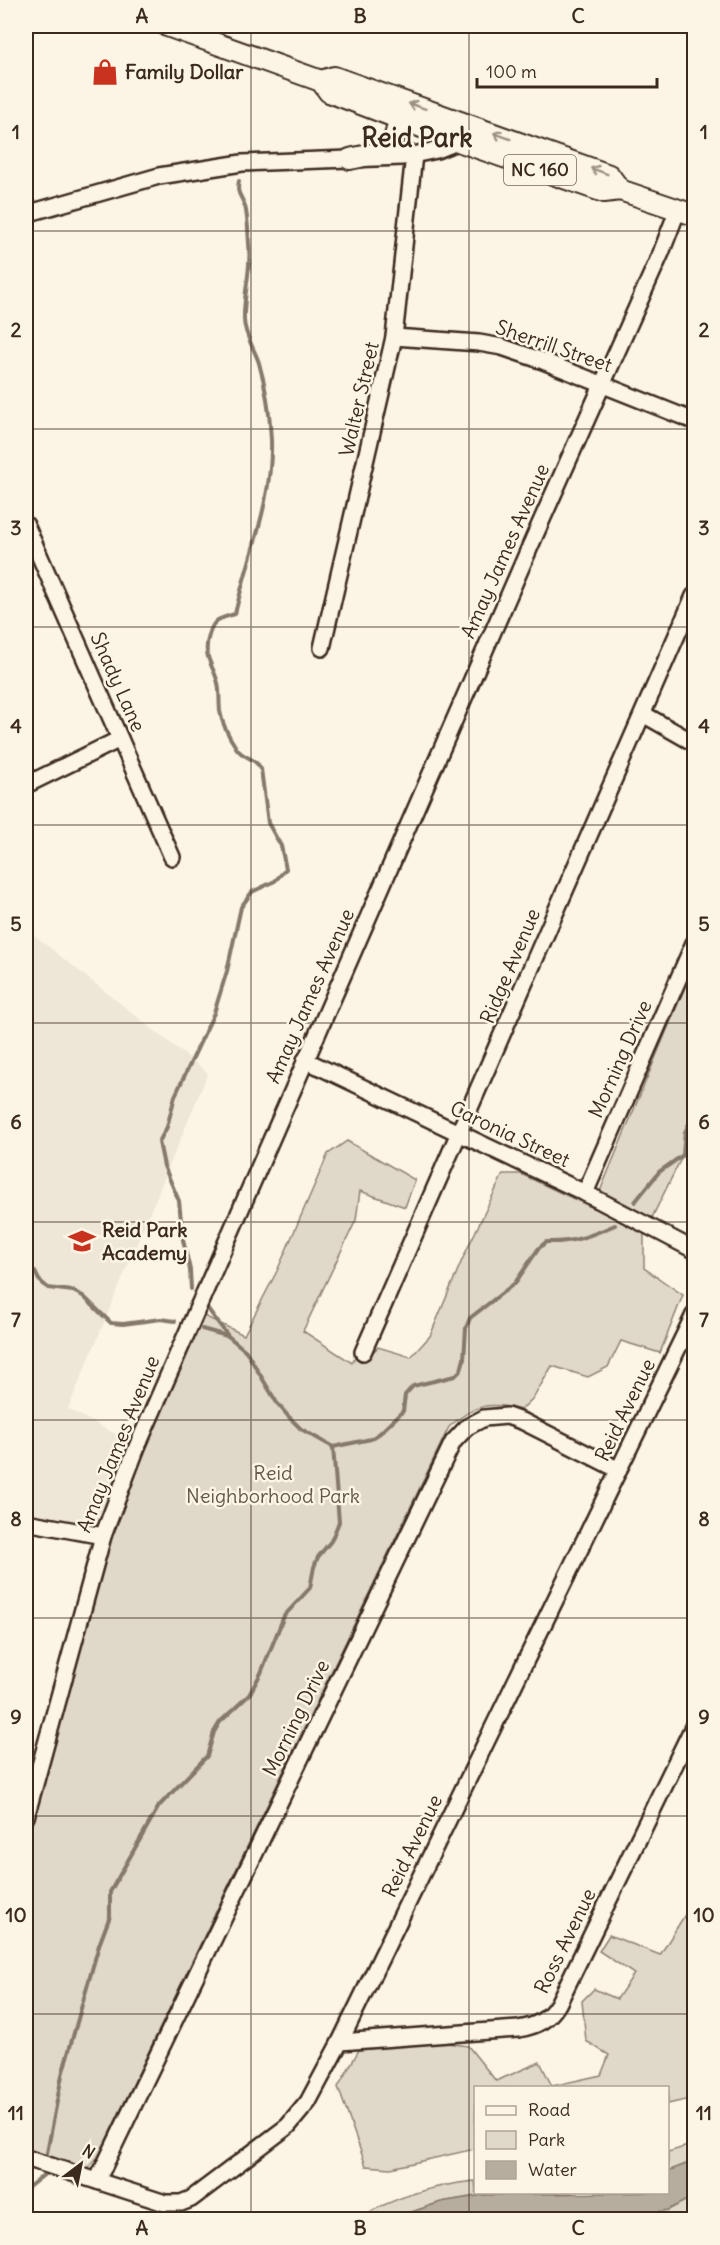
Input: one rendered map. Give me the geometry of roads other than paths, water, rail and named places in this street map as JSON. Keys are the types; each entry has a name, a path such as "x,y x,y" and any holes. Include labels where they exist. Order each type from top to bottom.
{"main road":[{"name":"NC 160","path":"167,26 321,81 329,92 461,142 604,192 620,190 686,212"},
{"name":"NC 160","path":"321,81 334,77 472,125 609,175 620,190"},
{"path":"350,159 385,149 396,136 399,119"}],"street":[{"path":"26,213 159,176 242,163 414,155 461,142 472,125"},
{"name":"Walter Street","path":"322,648 394,337 414,155"},
{"name":"Amay James Avenue","path":"26,1816 103,1536 141,1436 603,383 661,253 686,212"},
{"name":"Sherrill Street","path":"394,337 479,343 502,347 603,383 694,421"},
{"name":"Shady Lane","path":"26,525 172,857"},
{"name":"Ridge Avenue","path":"363,1352 694,596"},
{"path":"643,714 694,743"},
{"path":"26,785 120,739"},
{"name":"Morning Drive","path":"585,1193 694,943"},
{"name":"Caronia Street","path":"305,1060 585,1193 694,1250"},
{"name":"Reid Avenue","path":"26,2158 165,2203 181,2203 192,2199 288,2126 299,2115 340,2042 694,1315"},
{"name":"Morning Drive","path":"97,2181 453,1442 467,1427 484,1418 507,1416 524,1422 619,1470"},
{"path":"26,1522 103,1536"},
{"name":"Ross Avenue","path":"340,2042 518,2029 533,2026 552,2014 694,1725"}],"water":[{"path":"694,2161 694,2196 668,2210 636,2216 570,2220 493,2216 468,2220 391,2219 441,2202 483,2195 669,2194 669,2171"}],"waterway":[{"path":"191,1289 179,1201 164,1166 159,1142 167,1127 175,1096 214,1013 227,971 241,907 252,892 275,881 286,869 281,846 268,823 261,769 256,762 240,752 226,731 220,711 218,683 207,655 207,643 215,622 235,614 259,528 271,462 266,391 259,363 244,325 250,253 247,215 239,192 239,181"},
{"path":"635,1202 659,1172 683,1155 685,1132 694,1113"},
{"path":"208,1309 228,1336 246,1351 277,1403 288,1416 301,1429 333,1447 371,1439 380,1433 403,1411 405,1395 413,1386 455,1376 461,1370 464,1359 466,1328 470,1318 515,1283 539,1248 546,1242 582,1238 615,1225"},
{"path":"26,1268 35,1272 39,1280 48,1288 73,1291 83,1296 111,1323 123,1324 161,1319 175,1321"},
{"path":"202,1329 227,1336"},
{"path":"47,2153 62,2075 99,1945 110,1916 110,1892 159,1806 207,1756 214,1732 220,1722 249,1695 261,1673 284,1616 310,1588 318,1557 331,1541 339,1522 333,1447"},
{"path":"26,2189 45,2174"}],"place":[{"name":"Family Dollar","path":"105,72"},
{"name":"Reid Park Academy","path":"82,1241"}],"district":[{"name":"Reid Park","path":"417,138"}],"park label":[{"name":"Reid Neighborhood Park","path":"273,1484"}]}
